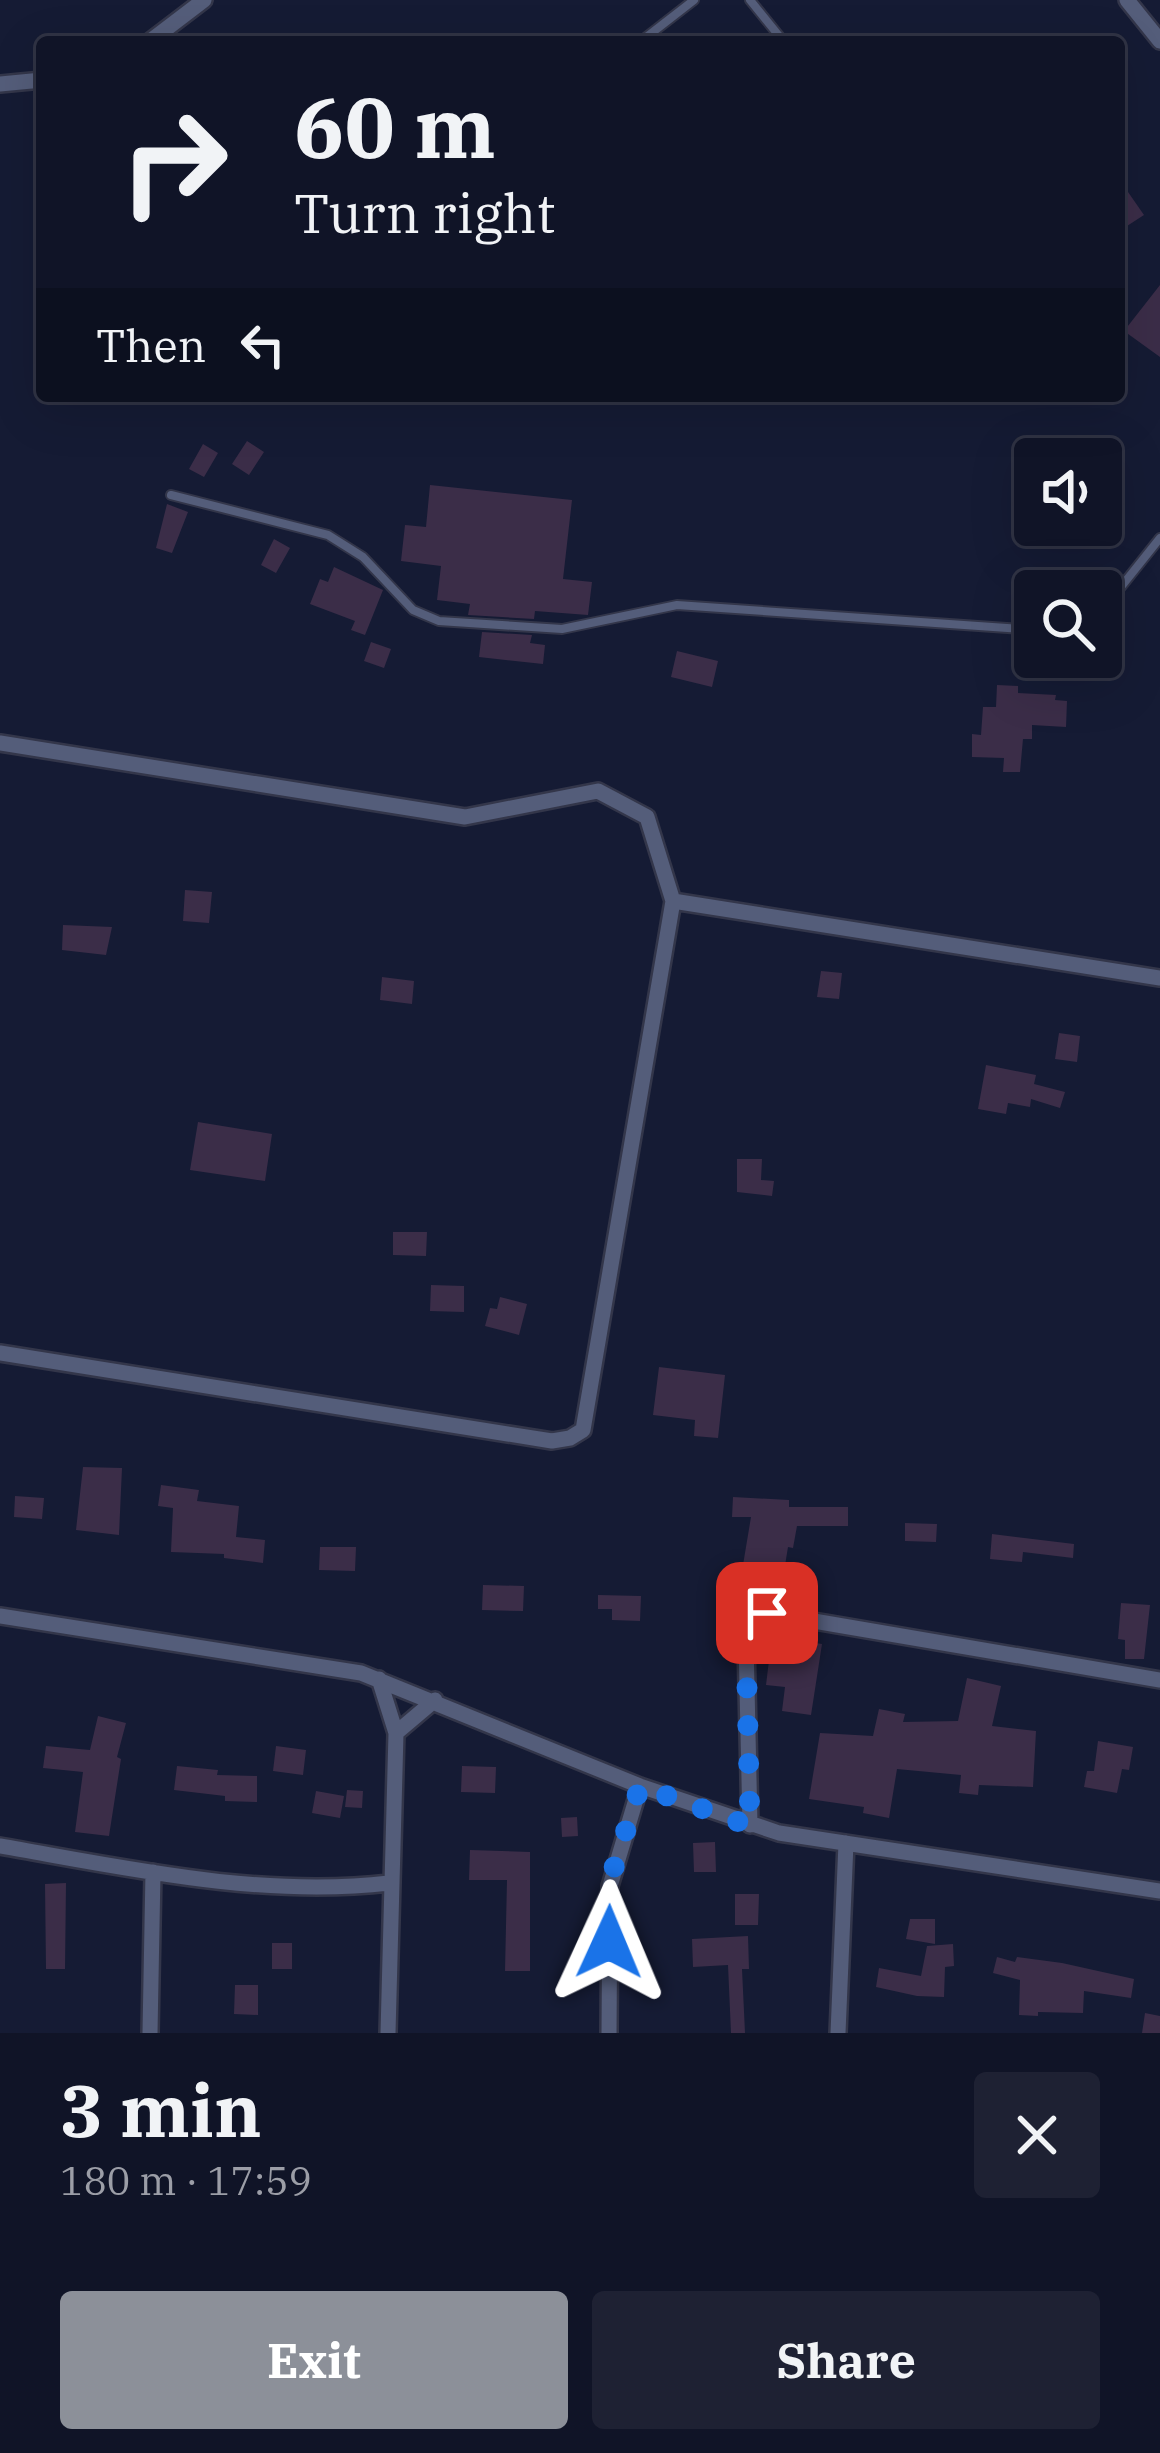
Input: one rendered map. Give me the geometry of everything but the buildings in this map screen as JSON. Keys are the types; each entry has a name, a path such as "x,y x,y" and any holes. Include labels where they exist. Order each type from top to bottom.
{"street":[{"path":"157,36 204,0"},
{"path":"1127,0 1160,41"},
{"path":"0,84 36,81"},
{"path":"0,743 465,817 598,791 646,817 673,901 583,1430 552,1441 0,1353"},
{"path":"673,901 1160,978"},
{"path":"750,1826 746,1641 755,1618 767,1613 1160,1680"},
{"path":"0,1616 324,1665 379,1679 750,1826 1160,1891"},
{"path":"379,1679 396,1733 388,2033"},
{"path":"396,1733 435,1700"},
{"path":"609,2033 610,1886 640,1786"},
{"path":"838,2033 845,1843"},
{"path":"0,1846 153,1872 318,1887 389,1883"},
{"path":"150,2033 153,1872"}],"lane":[{"path":"648,36 694,0"},
{"path":"750,0 779,36"},
{"path":"171,495 328,535 363,556 412,610 439,621 562,629 677,605 1014,629"},
{"path":"1122,585 1160,538"}],"route":[{"path":"609,1942 611,1877 640,1786 750,1826 746,1641 755,1618 767,1613"}]}
